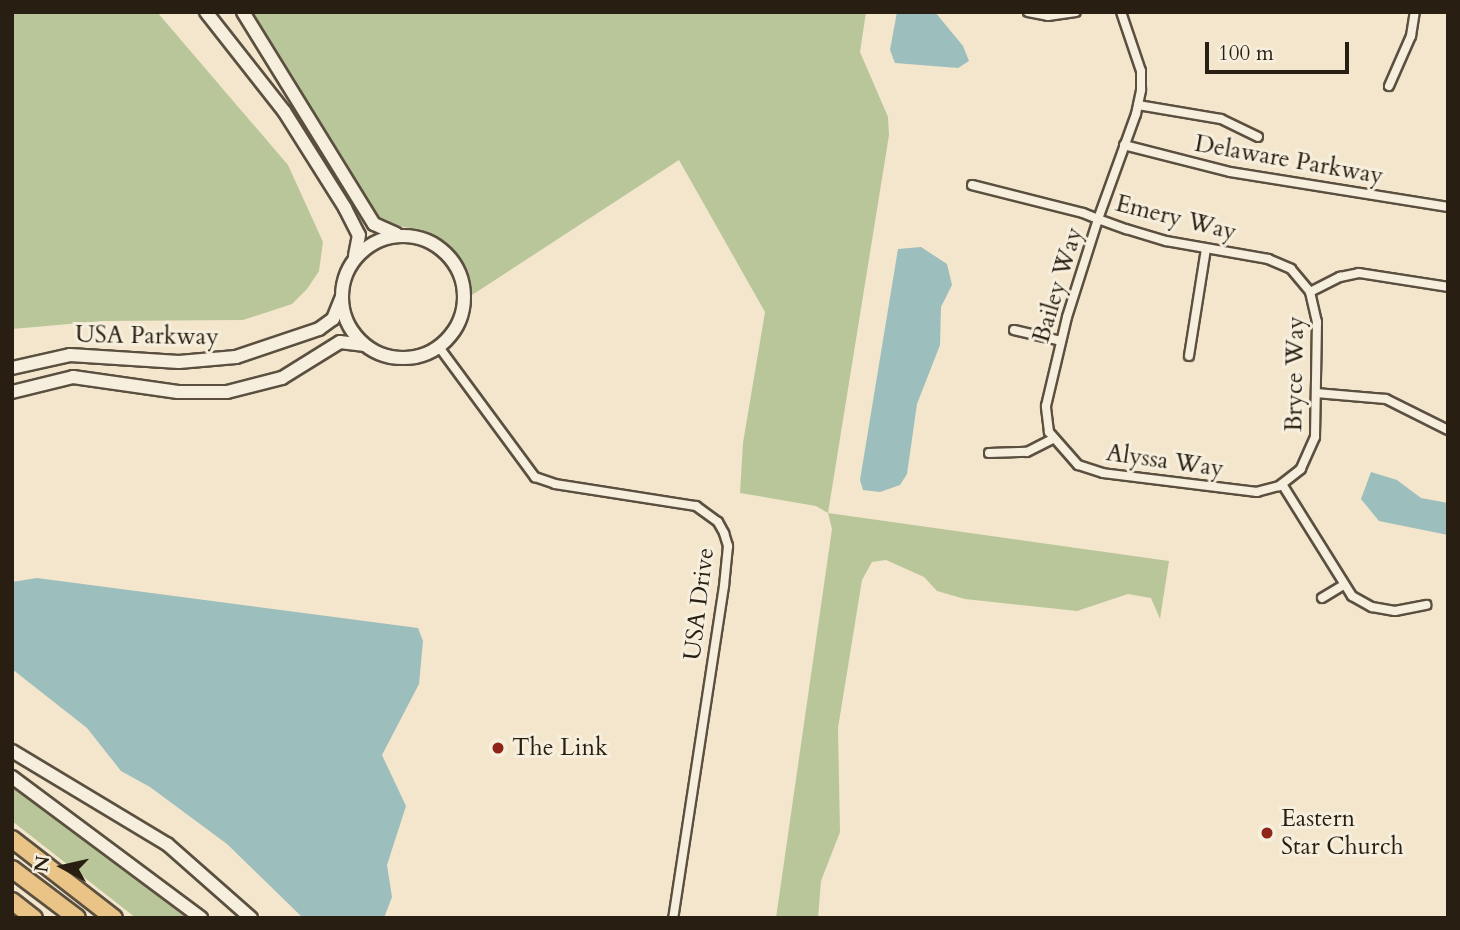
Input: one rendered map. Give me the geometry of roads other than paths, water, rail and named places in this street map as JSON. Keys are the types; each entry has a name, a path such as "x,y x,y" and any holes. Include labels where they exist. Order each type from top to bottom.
{"highway":[{"path":"12,839 114,918"},
{"path":"12,869 77,918"},
{"path":"12,901 34,918"}],"street":[{"name":"USA Parkway","path":"12,368 70,355 179,362 236,357 319,329 333,319 358,250 358,229 288,117 206,12"},
{"path":"243,12 374,224 404,236 425,240 443,251 461,278 464,300 459,321 439,346"},
{"path":"1028,12 1048,16 1076,12"},
{"name":"Bailey Way","path":"1053,439 1046,406 1061,341 1098,219 1138,105 1141,71 1121,12"},
{"path":"1388,86 1411,36 1415,12"},
{"path":"1138,105 1221,119 1258,137"},
{"name":"Delaware Parkway","path":"1124,145 1230,172 1448,207"},
{"name":"Emery Way","path":"972,185 1206,249 1244,254"},
{"path":"350,267 376,242 404,236"},
{"path":"1189,356 1206,249"},
{"name":"Bryce Way","path":"1244,254 1281,263 1310,292 1317,322 1312,447 1301,469 1282,484"},
{"path":"1310,292 1340,277 1359,273 1448,287"},
{"path":"342,295 348,324 366,346"},
{"path":"1014,330 1061,341"},
{"name":"USA Parkway","path":"12,392 73,377 178,392 227,392 282,378 340,342 366,346 402,358 439,346"},
{"name":"USA Drive","path":"439,346 535,477 555,484 696,506 718,522 724,533 728,546 724,586 673,918"},
{"path":"1316,393 1386,399 1448,430"},
{"path":"989,453 1027,452 1053,439"},
{"name":"Alyssa Way","path":"1053,439 1066,456 1088,470 1257,492 1282,484"},
{"path":"1282,484 1342,586 1372,607 1395,611 1426,605"},
{"path":"1322,598 1342,586"},
{"path":"12,751 167,844 251,918"},
{"path":"12,777 201,918"}],"water":[{"path":"897,12 935,12 963,46 969,61 958,68 895,63 890,50"},
{"path":"921,247 947,264 952,285 941,307 940,345 917,404 907,474 900,485 880,492 863,490 860,480 898,249"},
{"path":"1371,472 1397,480 1421,498 1448,503 1448,535 1379,521 1361,499"},
{"path":"37,578 418,628 423,641 419,684 382,755 406,806 387,865 392,897 384,918 303,918 227,844 150,787 121,771 87,728 12,669 12,582"}],"place":[{"name":"The Link","path":"498,748"},
{"name":"Eastern Star Church","path":"1267,833"}]}
